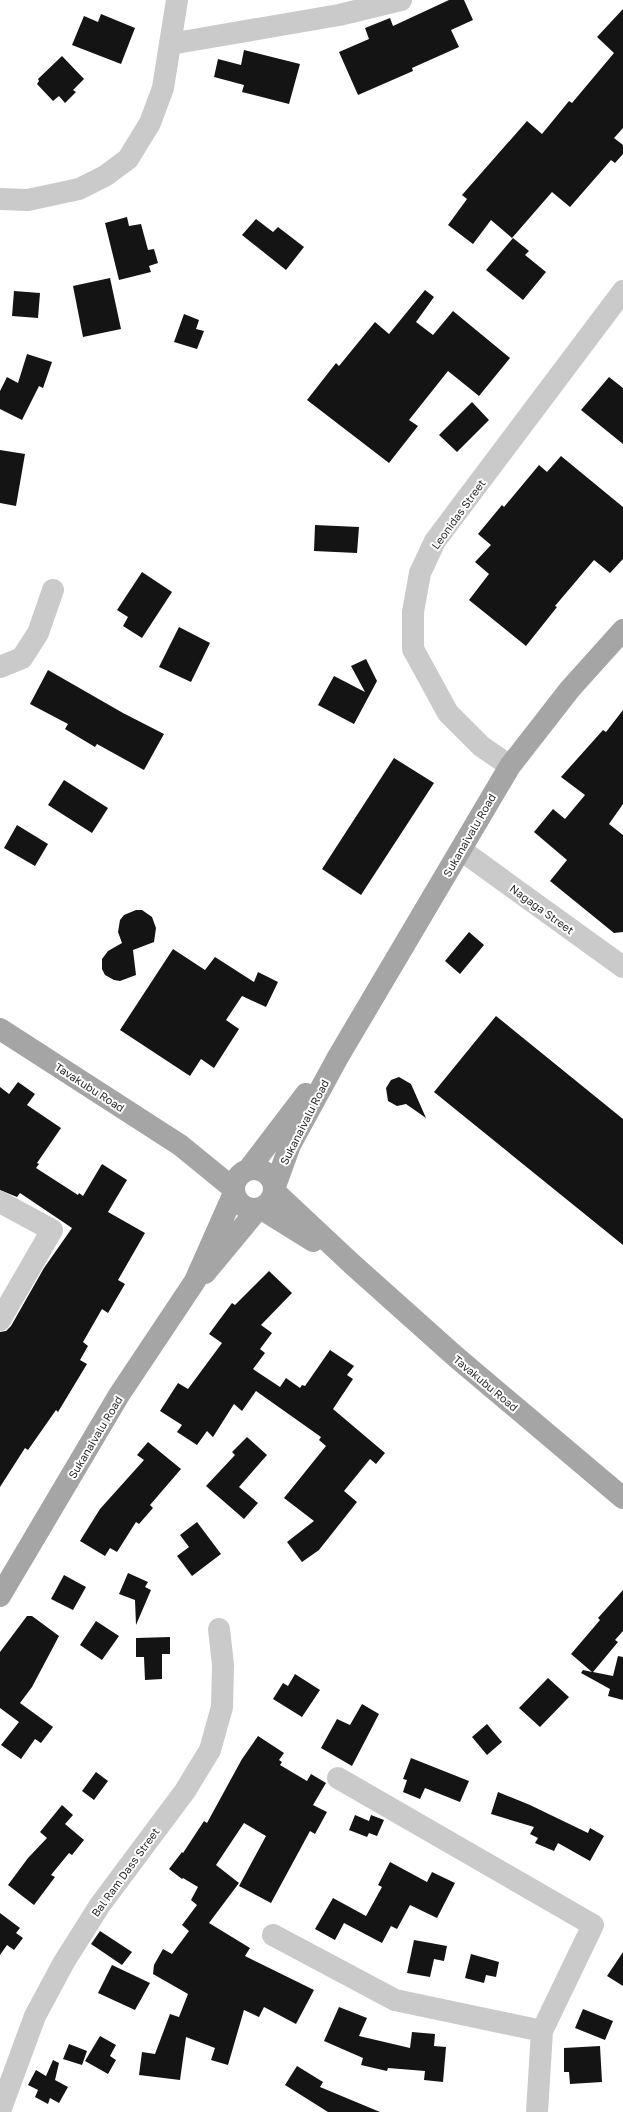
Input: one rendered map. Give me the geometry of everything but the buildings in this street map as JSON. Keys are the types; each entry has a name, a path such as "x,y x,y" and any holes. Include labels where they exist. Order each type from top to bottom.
{"main road":[{"name":"Sukanaivalu Road","path":"274,1190 290,1145 338,1057 510,766 570,689 623,630"},
{"name":"Tavakubu Road","path":"0,1029 180,1145 240,1181"},
{"name":"Sukanaivalu Road","path":"0,1596 120,1395 195,1282 240,1181 293,1111 338,1057"},
{"path":"262,1171 272,1182 274,1190 268,1204 259,1209 250,1209 242,1206 240,1181 262,1171"},
{"name":"Tavakubu Road","path":"274,1190 352,1264 456,1357 623,1498"},
{"name":"Sukanaivalu Road","path":"195,1282 221,1255 259,1209"},
{"name":"Tavakubu Road","path":"259,1209 352,1264"}],"street":[{"path":"0,199 28,200 79,189 105,176 128,159 150,123 163,88 177,0"},
{"path":"170,44 339,15 401,0"},
{"name":"Leonidas Street","path":"510,766 481,746 448,713 413,649 413,612 420,573 435,541 623,291"},
{"path":"0,668 22,658 38,633 53,590"},
{"name":"Nagaga Street","path":"461,850 623,967"},
{"path":"0,1202 52,1230 0,1320"},
{"name":"Bal Ram Dass Street","path":"0,2111 36,2016 64,1962 100,1906 185,1791 210,1750 222,1706 223,1665 219,1629"},
{"path":"338,1778 593,1925 542,2031 536,2112"},
{"path":"273,1935 395,2000 542,2031"}]}
